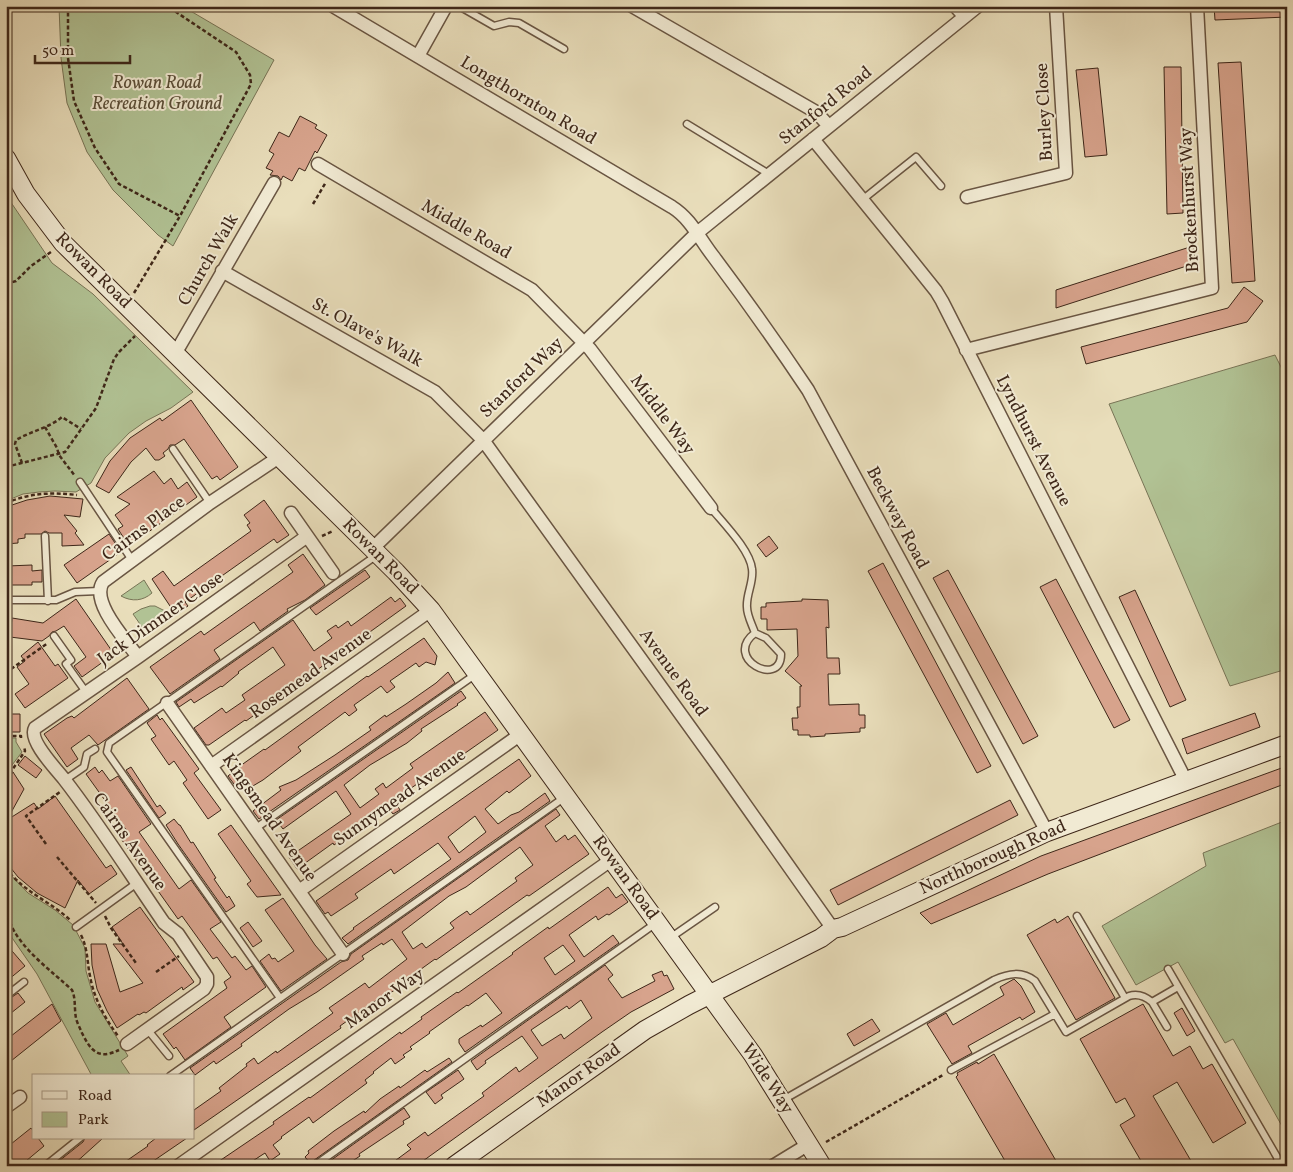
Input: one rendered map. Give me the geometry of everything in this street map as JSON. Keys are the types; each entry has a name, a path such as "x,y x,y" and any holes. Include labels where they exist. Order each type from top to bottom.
{"main road":[{"name":"Rowan Road","path":"6,158 26,194 63,243 279,456 431,610 709,994"},
{"name":"Northborough Road","path":"709,994 821,938 833,929 842,927 1047,832 1287,744"},
{"name":"Wide Way","path":"709,994 782,1100 818,1143 822,1166"},
{"name":"Manor Road","path":"454,1166 645,1030 709,994"}],"street":[{"name":"Longthornton Road","path":"334,6 680,212 693,225 697,233"},
{"path":"418,56 446,6"},
{"path":"632,6 816,112 829,126"},
{"path":"955,6 964,16"},
{"name":"Stanford Road","path":"697,233 978,6"},
{"name":"Burley Close","path":"967,197 1066,173 1056,6"},
{"name":"Brockenhurst Way","path":"966,350 1212,288 1198,6"},
{"name":"Lyndhurst Avenue","path":"813,140 936,291 1064,538 1186,781"},
{"name":"Middle Road","path":"318,164 525,285 549,306 583,344"},
{"name":"Church Walk","path":"175,354 274,184"},
{"name":"Stanford Way","path":"375,552 483,440 697,233"},
{"name":"Beckway Road","path":"697,233 769,332 808,390 1047,832"},
{"name":"St. Olave's Walk","path":"222,271 435,392 483,440"},
{"name":"Middle Way","path":"583,344 596,357 712,508"},
{"name":"Avenue Road","path":"483,440 713,758 833,929"},
{"name":"Cairns Place","path":"99,591 107,577 279,456"},
{"path":"291,512 333,573"},
{"name":"Jack Dimmer Close","path":"35,728 138,657 306,536"},
{"path":"99,591 104,609 138,657"},
{"name":"Rosemead Avenue","path":"211,766 431,610"},
{"name":"Kingsmead Avenue","path":"167,702 343,954"},
{"name":"Cairns Avenue","path":"35,728 33,731 34,738 164,923 178,934 207,978 207,984 204,989 147,1029"},
{"name":"Sunnymead Avenue","path":"299,891 521,734"},
{"name":"Manor Way","path":"178,1166 611,860"},
{"path":"127,1044 147,1029"},
{"path":"6,1107 20,1097"},
{"path":"773,1166 818,1143"}],"lane":[{"path":"459,6 494,26 509,22 519,23 564,49"},
{"path":"687,124 769,174"},
{"path":"862,201 916,157 941,186"},
{"path":"173,449 210,503"},
{"path":"80,482 132,560"},
{"path":"712,508 750,560 753,571 747,614 755,633 766,638 782,654 779,664 772,669 767,670 755,667 748,660 746,647 755,633"},
{"path":"46,536 48,601"},
{"path":"280,998 107,752 109,743 375,552"},
{"path":"6,600 48,601 76,592 99,591"},
{"path":"54,637 71,660 66,664 86,692"},
{"path":"256,828 477,673"},
{"path":"67,783 84,767 87,754 96,749"},
{"path":"173,1074 566,797"},
{"path":"76,927 137,884"},
{"path":"668,939 715,907"},
{"path":"1077,916 1125,998"},
{"path":"314,1166 657,922"},
{"path":"1168,969 1277,1157 1278,1166"},
{"path":"782,1100 1006,975 1017,974 1030,977 1035,981 1066,1032 1134,994 1146,997 1152,1002 1167,1027"},
{"path":"6,996 24,982"},
{"path":"1152,1002 1178,986"},
{"path":"951,1070 1055,1014"},
{"path":"147,1029 168,1056"},
{"path":"45,1166 78,1140"}],"path":[{"path":"68,6 68,58 74,101 95,148 119,184 180,216"},
{"path":"124,303 132,295 180,216 251,84 250,75 236,52 166,6"},
{"path":"313,204 331,172"},
{"path":"6,284 16,281 36,262 63,243"},
{"path":"6,468 65,452 100,401 114,359 146,325"},
{"path":"22,464 15,444 16,440 56,422 62,417 81,429"},
{"path":"6,503 20,497 43,493 79,495 80,482 58,455 57,448 45,427"},
{"path":"306,536 316,538 348,525"},
{"path":"6,536 9,546"},
{"path":"11,669 54,637"},
{"path":"6,736 21,736 25,751 6,779"},
{"path":"46,844 26,816 67,783"},
{"path":"56,857 101,910 110,922 111,928 136,963"},
{"path":"6,868 26,889 60,911 76,927 85,944 97,1000 110,1026 122,1042 127,1044"},
{"path":"7,904 13,928 26,947 72,990 75,996 76,1020 90,1048 95,1053 111,1054 127,1044"},
{"path":"156,972 188,949"},
{"path":"818,1143 951,1070"}],"green space":[{"name":"Rowan Road Recreation Ground","path":"59,6 182,6 274,60 173,246 158,235 113,190 87,152 67,103 61,58"},
{"path":"6,195 52,263 93,294 193,392 171,408 146,421 129,433 105,458 91,483 76,492 55,491 23,494 6,501"},
{"path":"1275,355 1287,379 1287,669 1230,686 1109,404"},
{"path":"144,580 152,593 149,596 137,600 121,596"},
{"path":"150,606 155,606 165,611 142,627 133,614"},
{"path":"6,738 16,738 16,742 22,752 6,773"},
{"path":"1287,820 1287,1135 1233,1039 1225,1043 1178,962 1136,985 1102,926 1206,866 1203,853"},
{"path":"6,870 28,893 55,910 73,925 85,948 86,971 95,1002 128,1056 121,1061 130,1074 91,1074 37,974 6,929"}],"building":[{"path":"1214,6 1287,6 1287,17 1215,20"},
{"path":"1241,62 1255,281 1232,283 1218,63"},
{"path":"1164,67 1181,67 1183,213 1167,214"},
{"path":"1098,68 1107,155 1085,157 1076,70"},
{"path":"300,116 317,125 315,128 327,135 317,153 315,151 305,171 299,168 292,181 283,176 281,180 278,176 270,175 273,171 266,168 274,154 269,151 279,132 289,137"},
{"path":"1193,246 1196,263 1056,308 1056,290"},
{"path":"1244,287 1263,301 1247,322 1086,364 1081,347 1228,308"},
{"path":"191,400 238,467 220,480 217,476 212,479 184,439 175,445 170,445 163,453 165,456 159,460 155,460 146,448 131,462 109,493 96,486 110,461 130,438 160,418 162,421"},
{"path":"154,471 164,484 171,478 178,489 187,482 197,497 129,546 118,529 123,526 115,515 130,504 117,497"},
{"path":"50,496 83,499 80,517 64,515 77,531 75,533 84,545 62,546 62,533 49,533 45,531 41,534 25,534 25,538 18,539 18,543 6,544 6,507 27,500"},
{"path":"264,500 289,535 277,543 274,539 185,602 188,606 176,615 152,579 163,571 174,586 251,531 247,525 250,523 244,515"},
{"path":"109,534 121,552 77,583 64,565"},
{"path":"769,536 778,548 766,557 757,545"},
{"path":"303,554 325,585 305,600 287,609 288,611 260,631 254,622 214,650 220,659 170,694 150,667 201,631 204,635 293,572 288,565"},
{"path":"883,563 991,766 977,773 868,571"},
{"path":"32,565 32,571 42,570 42,582 32,582 32,585 8,585 7,566"},
{"path":"365,570 370,577 316,615 310,608"},
{"path":"948,570 1038,736 1023,744 933,578"},
{"path":"1056,579 1130,720 1114,728 1040,587"},
{"path":"1135,590 1186,700 1170,707 1119,597"},
{"path":"391,597 395,602 400,598 406,606 246,721 209,745 206,745 194,728 222,708 226,713 245,700 242,695 285,665 273,647 238,672 222,687 194,703 191,699 179,707 176,702 293,620 314,651 332,638 327,631 336,625 338,628 348,621 351,626"},
{"path":"76,599 114,654 82,677 74,666 86,657 64,626 52,632 42,641 10,637 12,618 43,623"},
{"path":"802,599 828,600 829,628 826,627 827,658 839,658 840,674 828,674 829,705 859,704 859,715 865,715 865,728 860,728 860,732 810,737 810,735 798,735 798,730 793,730 792,718 798,718 797,707 800,707 800,686 802,686 785,671 798,656 797,629 767,630 767,619 761,619 761,607 766,607 766,603 802,601"},
{"path":"424,638 437,656 435,665 426,662 419,667 416,663 390,681 395,687 387,693 381,686 354,705 357,710 349,716 345,712 298,747 301,751 263,780 246,790 242,785 237,788 228,776 233,771"},
{"path":"38,642 55,666 58,664 68,678 25,708 15,694 29,684 17,667 25,661 21,656"},
{"path":"448,672 455,683 259,819 253,811 281,790 279,787 296,780 335,755 371,730 369,727 385,715 386,717 406,704"},
{"path":"127,678 149,709 98,745 89,735 71,748 78,759 67,767 44,734 67,718 72,716 74,718"},
{"path":"461,691 466,698 458,705 421,729 422,731 407,743 370,765 344,785 360,808 379,794 375,789 383,783 386,788 413,768 410,764 485,712 498,730 394,800 400,810 393,814 387,806 334,845 333,843 297,869 289,857 351,814 336,791 283,829 276,820"},
{"path":"1255,713 1260,727 1187,754 1182,739"},
{"path":"6,714 20,714 20,732 6,732"},
{"path":"157,715 160,720 162,718 199,769 194,773 221,810 208,819 183,783 187,780 174,761 169,765 151,739 156,736 147,723"},
{"path":"25,756 42,770 36,778 18,765"},
{"path":"519,759 531,776 509,793 507,791 485,809 498,824 519,812 545,793 550,801 348,944 342,938 353,928 451,859 438,843 394,874 391,869 355,894 358,898 331,916 328,912 325,914 316,901","holes":["475,816 486,832 459,853 448,837"]},
{"path":"1287,766 1287,783 1048,874 931,924 920,913 1041,856"},
{"path":"95,767 99,773 102,770 110,781 118,776 151,824 139,832 179,889 191,880 221,922 210,929 232,958 235,956 246,970 252,966 266,987 224,1017 231,1027 185,1060 176,1047 174,1049 163,1034 227,988 224,982 231,977 217,957 213,959 182,916 178,919 119,836 127,831 86,774"},
{"path":"131,767 157,807 160,805 166,813 159,818 126,770"},
{"path":"13,772 24,789 7,820 34,803 38,809 55,796 106,868 111,865 117,874 89,894 78,880 65,908 37,893 18,877 6,862 6,784"},
{"path":"1010,800 1018,815 838,905 830,890"},
{"path":"556,809 560,815 545,826 556,842 565,835 568,840 575,835 589,854 435,959 396,989 379,1001 378,999 340,1026 341,1028 195,1129 195,1109 221,1091 219,1088 247,1066 246,1064 254,1058 258,1064 276,1051 277,1053 333,1013 329,1008 365,983 369,988 407,959 392,939 383,945 382,943 362,956 364,959 289,1009 241,1044 242,1046 216,1064 214,1061 195,1075 190,1068 341,962 348,960 351,954","holes":["520,847 533,865 515,878 517,881 470,915 467,911 450,923 454,928 426,948 422,943 413,949 402,932 449,896 466,887"]},
{"path":"174,819 191,843 193,842 216,878 214,879 235,906 226,912 166,825"},
{"path":"231,825 281,895 257,897 247,884 251,881 218,834"},
{"path":"608,887 616,898 622,894 628,902 598,920 596,916 569,935 584,957 613,935 619,943 465,1052 459,1043 459,1039 481,1025 482,1027 502,1013 486,993 429,1032 410,1047 412,1049 403,1055 405,1057 395,1064 391,1058 365,1080 367,1083 313,1123 309,1117 281,1137 273,1145 280,1154 270,1161 265,1153 245,1166 212,1166 274,1124 273,1122 310,1098 400,1032 401,1034 422,1019 421,1017 458,993 548,927 549,929","holes":["563,945 575,961 555,975 544,958"]},
{"path":"283,898 315,945 327,959 281,991 260,961 269,954 272,959 275,958 278,962 294,951 265,910"},
{"path":"140,907 194,982 183,990 182,987 146,1013 138,1014 117,1028 97,989 92,965 91,944 106,944 120,992 143,983 113,944 123,944 112,927"},
{"path":"1068,916 1115,998 1076,1020 1027,935 1055,919 1057,923"},
{"path":"248,922 262,941 253,947 240,928"},
{"path":"6,944 25,966 8,980 12,985 6,989"},
{"path":"605,965 613,975 608,979 622,998 655,981 652,975 662,971 664,976 667,975 674,989 631,1012 416,1166 388,1166 411,1149 407,1145 425,1132 428,1136 484,1096 482,1093 516,1067 519,1072 538,1058 522,1036 485,1061 486,1063 477,1070 471,1061","holes":["581,1000 592,1018 564,1039 561,1034 542,1046 531,1030 567,1006 569,1009"]},
{"path":"1014,979 1021,986 1035,1012 1022,1020 1020,1017 968,1046 972,1053 952,1064 927,1024 946,1013 953,1025 1004,995 1000,987"},
{"path":"18,993 25,1002 6,1017 6,1001"},
{"path":"52,1004 61,1021 6,1065 6,1040"},
{"path":"1143,1004 1173,1056 1190,1046 1203,1069 1212,1064 1246,1123 1213,1143 1177,1082 1153,1096 1194,1166 1144,1166 1120,1125 1135,1116 1125,1098 1116,1103 1080,1039"},
{"path":"1182,1008 1195,1031 1187,1036 1174,1013"},
{"path":"872,1019 880,1031 854,1046 847,1034"},
{"path":"994,1054 1059,1166 1008,1166 956,1077 957,1073 977,1062 978,1064"},
{"path":"449,1058 452,1062 310,1163 305,1157 309,1153 308,1151 364,1111 365,1113 380,1099 399,1086 400,1088 425,1070 427,1072"},
{"path":"458,1070 464,1079 441,1095 443,1098 435,1104 426,1092"},
{"path":"404,1108 410,1117 403,1121 404,1124 359,1154 360,1156 345,1166 323,1166"},
{"path":"31,1128 32,1140 40,1140 44,1146 20,1166 12,1166 6,1158 6,1148"},
{"path":"84,1140 101,1140 72,1166 63,1166 59,1161"},
{"path":"153,1140 184,1140 146,1166 119,1166"}]}
